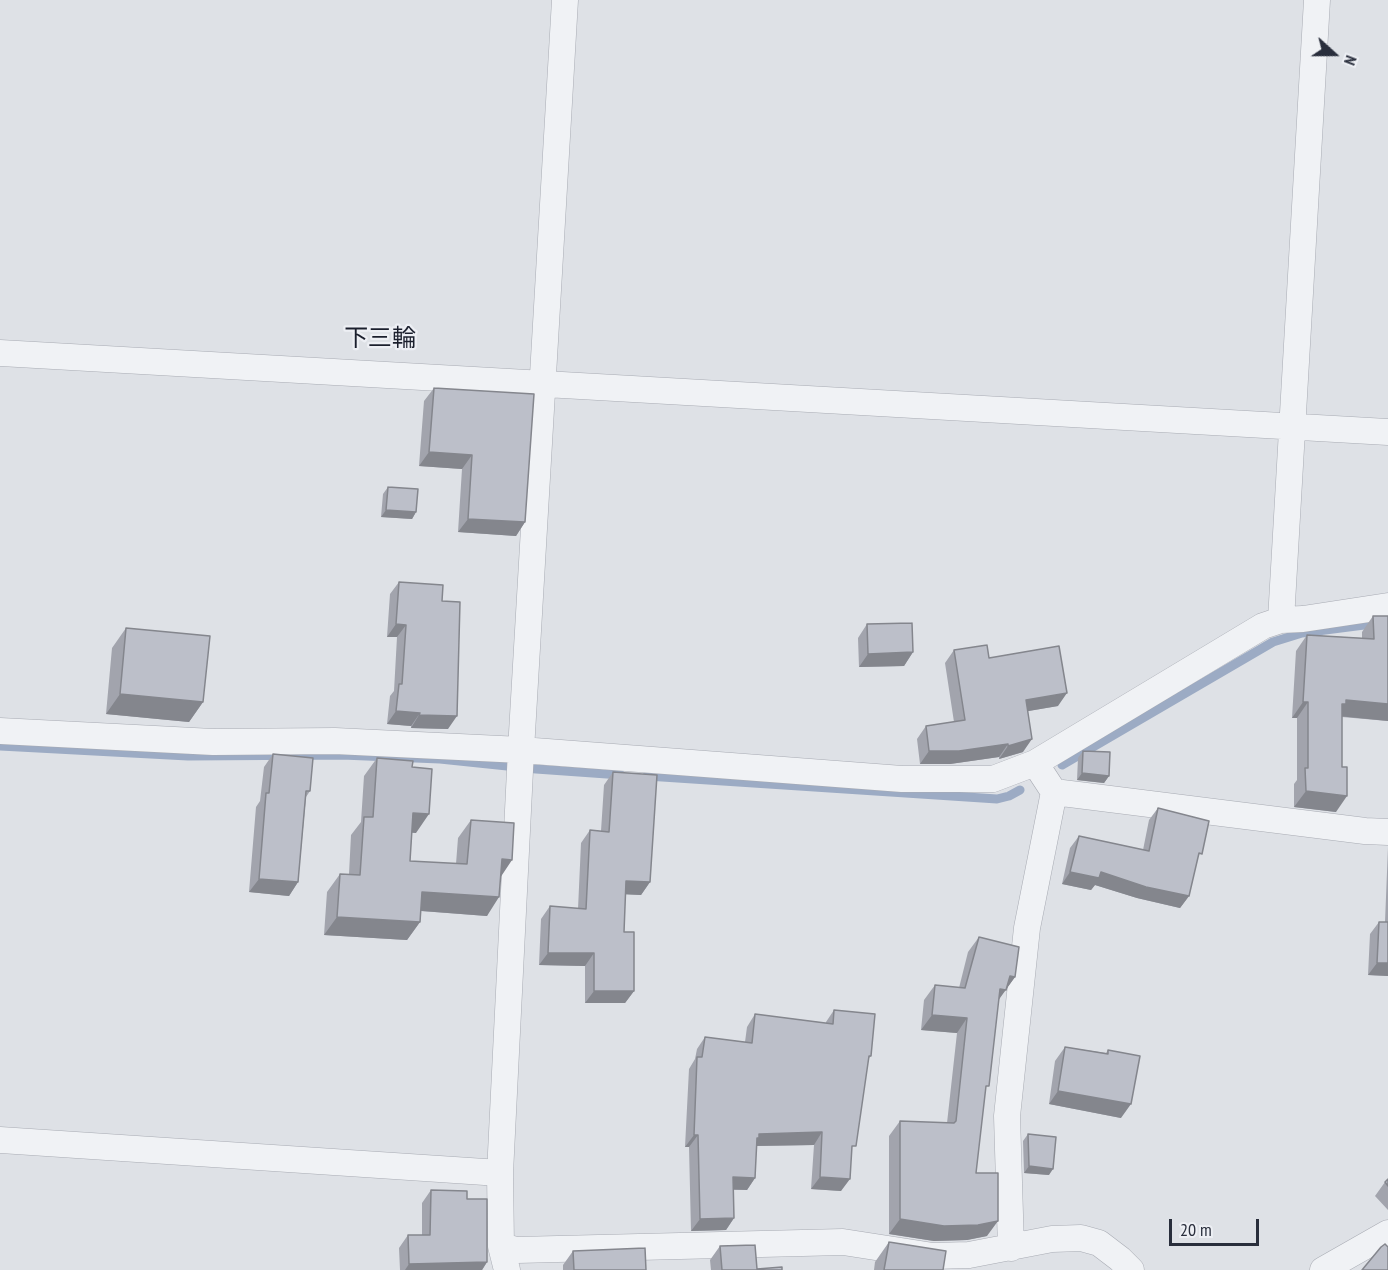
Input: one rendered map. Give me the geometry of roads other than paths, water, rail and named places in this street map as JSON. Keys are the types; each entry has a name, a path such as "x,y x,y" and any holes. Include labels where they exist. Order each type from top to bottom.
{"street":[{"path":"504,1258 500,1173 520,762 564,0"},
{"path":"1281,620 1317,0"},
{"path":"0,353 1388,432"},
{"path":"0,731 213,742 335,741 520,762 902,779 993,779 1035,763 1263,626 1281,620 1388,606"},
{"path":"1011,1248 1007,1116 1027,928 1054,792 1035,763"},
{"path":"1054,792 1388,832"},
{"path":"0,1140 500,1173"},
{"path":"1323,1270 1388,1233"},
{"path":"491,1270 497,1260 517,1250 843,1242 933,1256 969,1255 1052,1239 1081,1238 1099,1243 1131,1270"}],"waterway":[{"path":"1062,765 1273,642 1302,633 1388,622"},
{"path":"0,746 188,756 342,755 440,759 621,775"},
{"path":"647,776 997,799 1020,790"}],"district":[{"name":"下三輪","path":"380,339"}]}
